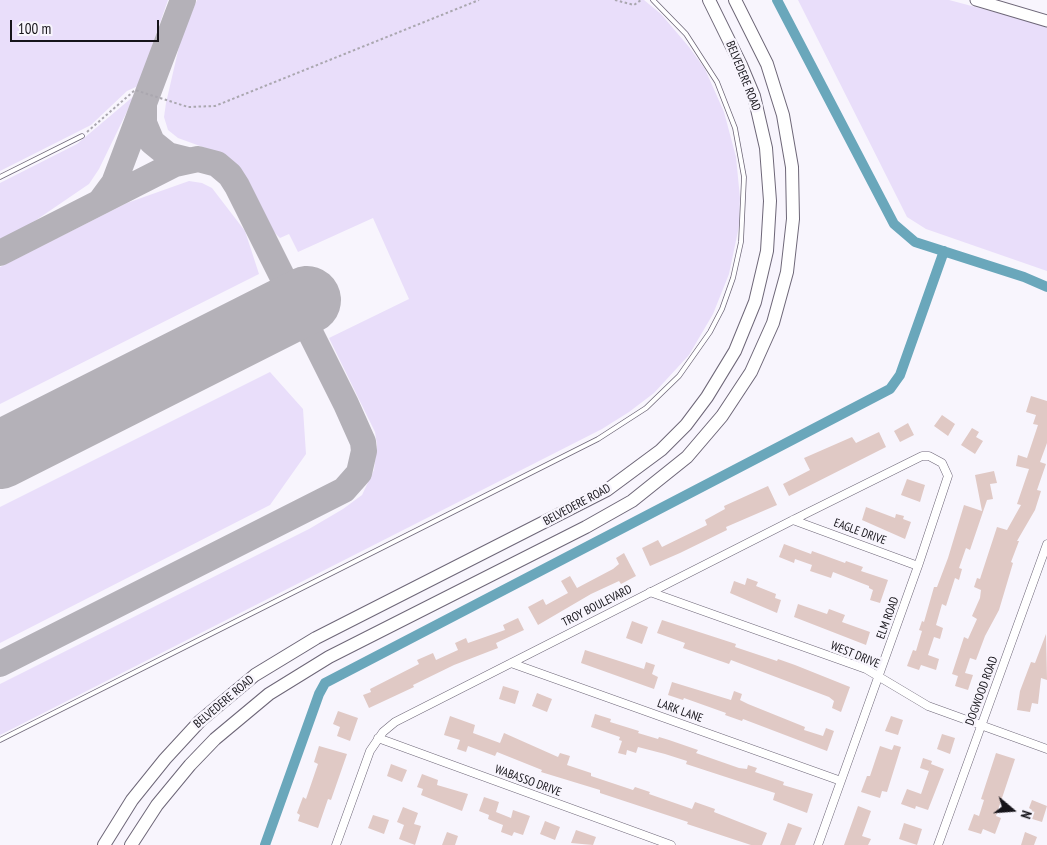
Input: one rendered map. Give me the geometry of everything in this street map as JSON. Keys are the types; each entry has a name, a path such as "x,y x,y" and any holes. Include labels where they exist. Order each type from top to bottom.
{"main road":[{"name":"BELVEDERE ROAD","path":"104,845 132,800 164,759 200,721 242,686 316,638 607,490 648,461 674,437 708,398 727,368 743,336 760,284 767,251 770,218 769,166 754,96 709,0"},
{"name":"BELVEDERE ROAD","path":"131,845 157,805 190,764 215,739 255,705 314,666 602,519 653,486 687,457 711,430 737,394 758,357 778,306 787,272 792,238 794,185 787,132 779,98 766,64 735,0"},
{"path":"457,566 467,587"}],"street":[{"path":"976,0 1047,21"},
{"name":"TROY BOULEVARD","path":"338,844 370,752 388,726 922,456 936,458"},
{"name":"ELM ROAD","path":"818,845 918,566 948,476 942,463 936,458"},
{"name":"EAGLE DRIVE","path":"793,520 918,566"},
{"name":"DOGWOOD ROAD","path":"938,845 1047,544"},
{"name":"WEST DRIVE","path":"650,592 866,669 928,706 1047,749"},
{"name":"LARK LANE","path":"511,663 841,781"},
{"name":"WABASSO DRIVE","path":"378,738 671,845"}],"lane":[{"path":"0,740 598,439 646,408 679,376 710,332 722,309 733,278 742,242 744,178 735,128 717,82 686,34 653,0"},
{"path":"0,177 82,136"}],"path":[{"path":"82,136 130,93 136,90 188,107 215,106 479,0"},
{"path":"615,0 634,5 641,0"}],"shaded area":[{"path":"0,0 168,0 138,86 127,91 91,125 0,171"},
{"path":"197,0 644,0 661,14 705,69 724,112 736,157 740,198 739,226 729,274 713,314 689,355 654,393 629,412 602,429 0,735 0,684 309,529 343,509 362,495 374,470 377,445 375,432 329,338 409,299 373,218 298,252 289,234 280,238 273,231 244,176 235,165 222,154 178,138 168,130 164,117 166,103 181,38"},
{"path":"798,0 949,0 1047,26 1047,271 926,229 907,217"},
{"path":"135,95 99,169 89,184 26,227 0,240 0,183 77,144"},
{"path":"189,181 202,183 212,188 245,231 259,274 0,404 0,267 127,203"},
{"path":"270,372 303,409 306,454 270,505 0,643 0,507"}],"building":[{"path":"1031,396 1047,401 1047,443 1040,462 1046,464 1037,490 1041,491 1035,510 1017,541 1019,541 1011,562 1013,563 999,610 985,636 976,660 970,658 965,673 973,675 968,690 955,686 958,676 952,674 964,637 968,639 977,619 972,616 980,598 981,590 974,587 977,578 980,579 997,527 1007,530 1021,505 1017,504 1029,469 1016,466 1018,455 1027,458 1038,425 1033,424 1036,415 1026,412"},
{"path":"942,415 955,424 948,436 934,426"},
{"path":"908,423 914,435 900,442 894,431"},
{"path":"972,428 979,432 976,437 983,441 975,454 961,445"},
{"path":"879,432 886,447 789,496 783,484 810,470 804,458 852,437 856,443"},
{"path":"994,471 997,483 990,484 993,499 987,500 970,550 966,548 959,568 962,569 959,580 955,578 946,606 942,604 936,625 943,628 940,639 934,637 928,655 939,659 936,670 921,665 919,670 907,666 913,650 916,651 922,631 919,630 922,621 924,622 934,587 937,587 948,558 964,505 982,511 975,475"},
{"path":"907,479 925,485 920,502 901,495"},
{"path":"768,486 777,505 726,527 727,530 650,566 642,548 658,540 662,547 707,525 705,520 725,509 724,506"},
{"path":"866,507 895,518 896,514 904,516 903,519 911,522 905,539 862,520"},
{"path":"784,544 811,554 812,551 845,563 846,561 863,567 861,571 888,580 880,603 870,600 873,590 869,586 833,572 831,578 810,571 812,565 795,559 794,563 779,557"},
{"path":"624,553 636,576 621,584 619,581 591,594 538,625 528,607 543,599 546,605 568,593 561,581 570,576 577,588 613,569 619,564 616,558"},
{"path":"747,578 758,582 756,586 776,594 775,598 781,600 777,613 730,593 734,581 745,585"},
{"path":"798,604 827,614 829,609 845,615 842,622 870,632 866,645 794,617"},
{"path":"518,618 524,630 496,643 498,648 454,665 413,685 414,687 369,708 363,695 371,692 370,689 419,664 417,660 433,653 436,660 458,650 455,643 466,638 468,643 505,630 503,625"},
{"path":"662,620 736,644 735,647 795,665 850,687 841,712 832,708 834,701 829,697 731,660 729,664 683,648 685,643 657,633"},
{"path":"632,621 648,627 642,644 626,638"},
{"path":"1046,634 1047,680 1041,678 1038,704 1032,703 1030,712 1017,710 1020,691 1031,662 1035,663"},
{"path":"585,650 644,669 646,662 655,665 652,674 658,677 654,689 581,663"},
{"path":"672,682 731,700 734,691 742,694 740,700 805,727 804,730 823,736 826,728 834,731 827,751 743,719 742,721 725,715 726,713 684,698 683,700 668,695"},
{"path":"503,686 519,691 515,704 499,699"},
{"path":"537,693 552,699 547,712 532,706"},
{"path":"338,711 358,718 350,741 337,736 340,727 333,724"},
{"path":"595,714 611,719 610,722 639,731 638,733 658,739 659,737 698,750 696,753 739,768 747,769 748,765 757,768 755,772 784,782 783,785 813,794 807,813 773,800 775,793 686,764 687,761 665,754 638,747 636,753 627,750 626,755 618,753 622,741 619,740 620,737 591,727"},
{"path":"450,716 475,725 473,733 500,743 504,733 558,757 560,753 570,756 567,765 591,773 591,776 633,790 635,787 692,809 695,802 715,809 714,812 767,833 762,845 751,845 600,793 600,790 541,772 542,770 497,752 495,756 468,746 466,752 457,749 460,740 444,735"},
{"path":"891,716 903,720 898,735 885,731"},
{"path":"942,734 955,738 950,754 937,749"},
{"path":"894,745 901,747 887,792 882,791 880,798 861,792 867,776 870,776 880,746 892,750"},
{"path":"319,746 347,754 331,800 328,799 318,828 298,821 300,815 297,813 303,797 306,799 318,764 314,762"},
{"path":"996,753 1015,759 996,816 1001,818 995,834 983,829 981,834 968,830 974,814 979,816 984,800 981,799"},
{"path":"923,758 932,761 931,764 944,769 928,810 916,806 915,809 901,804 907,789 921,794 929,771 920,768"},
{"path":"391,764 407,770 402,782 387,776"},
{"path":"422,774 438,780 437,785 468,794 462,811 421,795 423,789 417,787"},
{"path":"484,797 499,802 496,812 511,818 513,810 530,816 523,835 514,832 512,836 501,832 503,825 488,819 489,815 479,811"},
{"path":"1032,800 1047,806 1042,822 1029,818 1032,810 1029,808"},
{"path":"858,806 871,811 862,836 871,839 868,845 844,845"},
{"path":"403,807 418,813 414,824 421,826 415,845 399,839 404,825 397,822"},
{"path":"373,815 389,820 384,834 368,828"},
{"path":"545,821 560,827 555,840 540,834"},
{"path":"788,823 802,828 795,845 780,845"},
{"path":"904,823 922,829 917,845 899,839"},
{"path":"576,830 596,837 593,845 571,843"},
{"path":"447,832 458,836 455,845 442,845"},
{"path":"1025,832 1037,837 1034,845 1021,845"}],"waterway":[{"path":"777,0 894,224 915,242 1024,277 1047,287"},
{"path":"265,845 319,694 325,683 890,389 900,375 944,251"}],"taxiway":[{"path":"100,202 114,183 183,0"},
{"path":"144,104 144,123 152,142 168,155 188,160"},
{"path":"0,253 175,164 198,159 217,164 230,175 237,186 346,404 363,442 364,451 359,473 344,490 0,664"}],"runway":[{"path":"0,455 307,300"}]}
